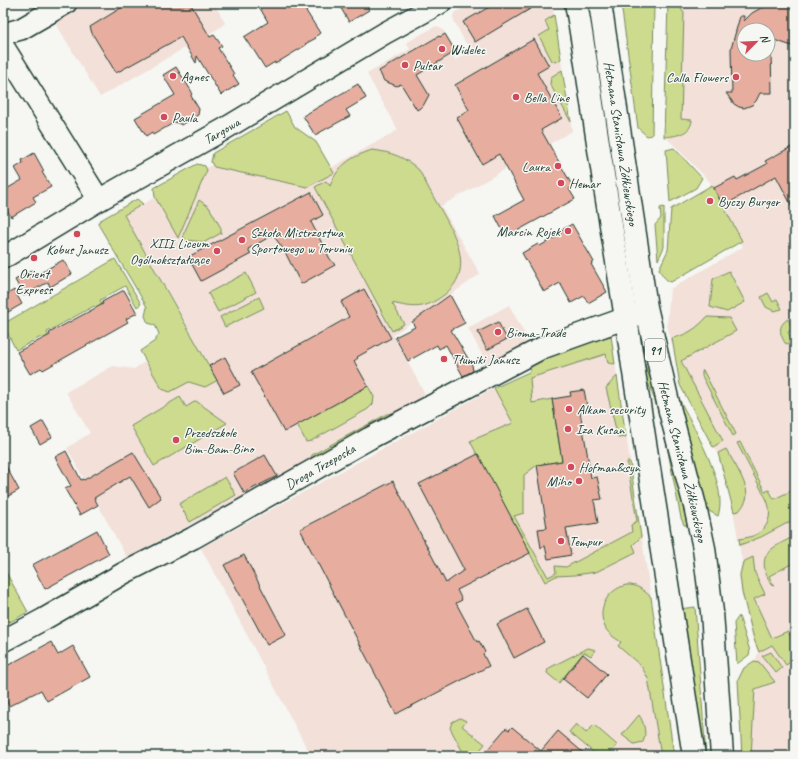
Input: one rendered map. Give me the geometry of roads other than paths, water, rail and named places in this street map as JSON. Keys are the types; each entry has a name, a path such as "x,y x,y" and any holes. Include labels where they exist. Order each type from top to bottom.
{"main road":[{"name":"Hetmana Stanisława Żółkiewskiego","path":"576,3 585,52 600,159 637,316 670,411 695,506 704,548 712,612 722,756"},
{"name":"Hetmana Stanisława Żółkiewskiego","path":"600,3 637,316 633,366 694,756"}],"street":[{"path":"3,34 21,29 66,3"},
{"name":"Targowa","path":"3,258 99,200 221,131 440,3"},
{"path":"3,46 99,200"},
{"name":"Droga Trzeposka","path":"3,642 124,573 193,538 370,438 542,348 637,316"}],"place":[{"name":"Widelec","path":"442,49"},
{"name":"Pulsar","path":"405,65"},
{"name":"Agnes","path":"173,76"},
{"name":"Calla Flowers","path":"736,77"},
{"name":"Bella Line","path":"516,97"},
{"name":"Paula","path":"164,117"},
{"name":"Laura","path":"558,166"},
{"name":"Hemar","path":"561,183"},
{"name":"Byczy Burger","path":"710,201"},
{"name":"Marcin Rojek","path":"568,231"},
{"name":"Kobus Janusz","path":"77,234"},
{"name":"Szkoła Mistrzostwa Sportowego w Toruniu","path":"242,240"},
{"name":"XIII Liceum Ogólnokształcące","path":"217,251"},
{"name":"Orient Express","path":"34,258"},
{"name":"Bioma-Trade","path":"498,332"},
{"name":"Tłumiki Janusz","path":"444,359"},
{"name":"Alkam security","path":"569,409"},
{"name":"Iza Kusan","path":"568,429"},
{"name":"Przedszkole Bim-Bam-Bino","path":"176,440"},
{"name":"Hofman&syn","path":"571,467"},
{"name":"Miho","path":"579,481"},
{"name":"Tempur","path":"561,541"}]}
